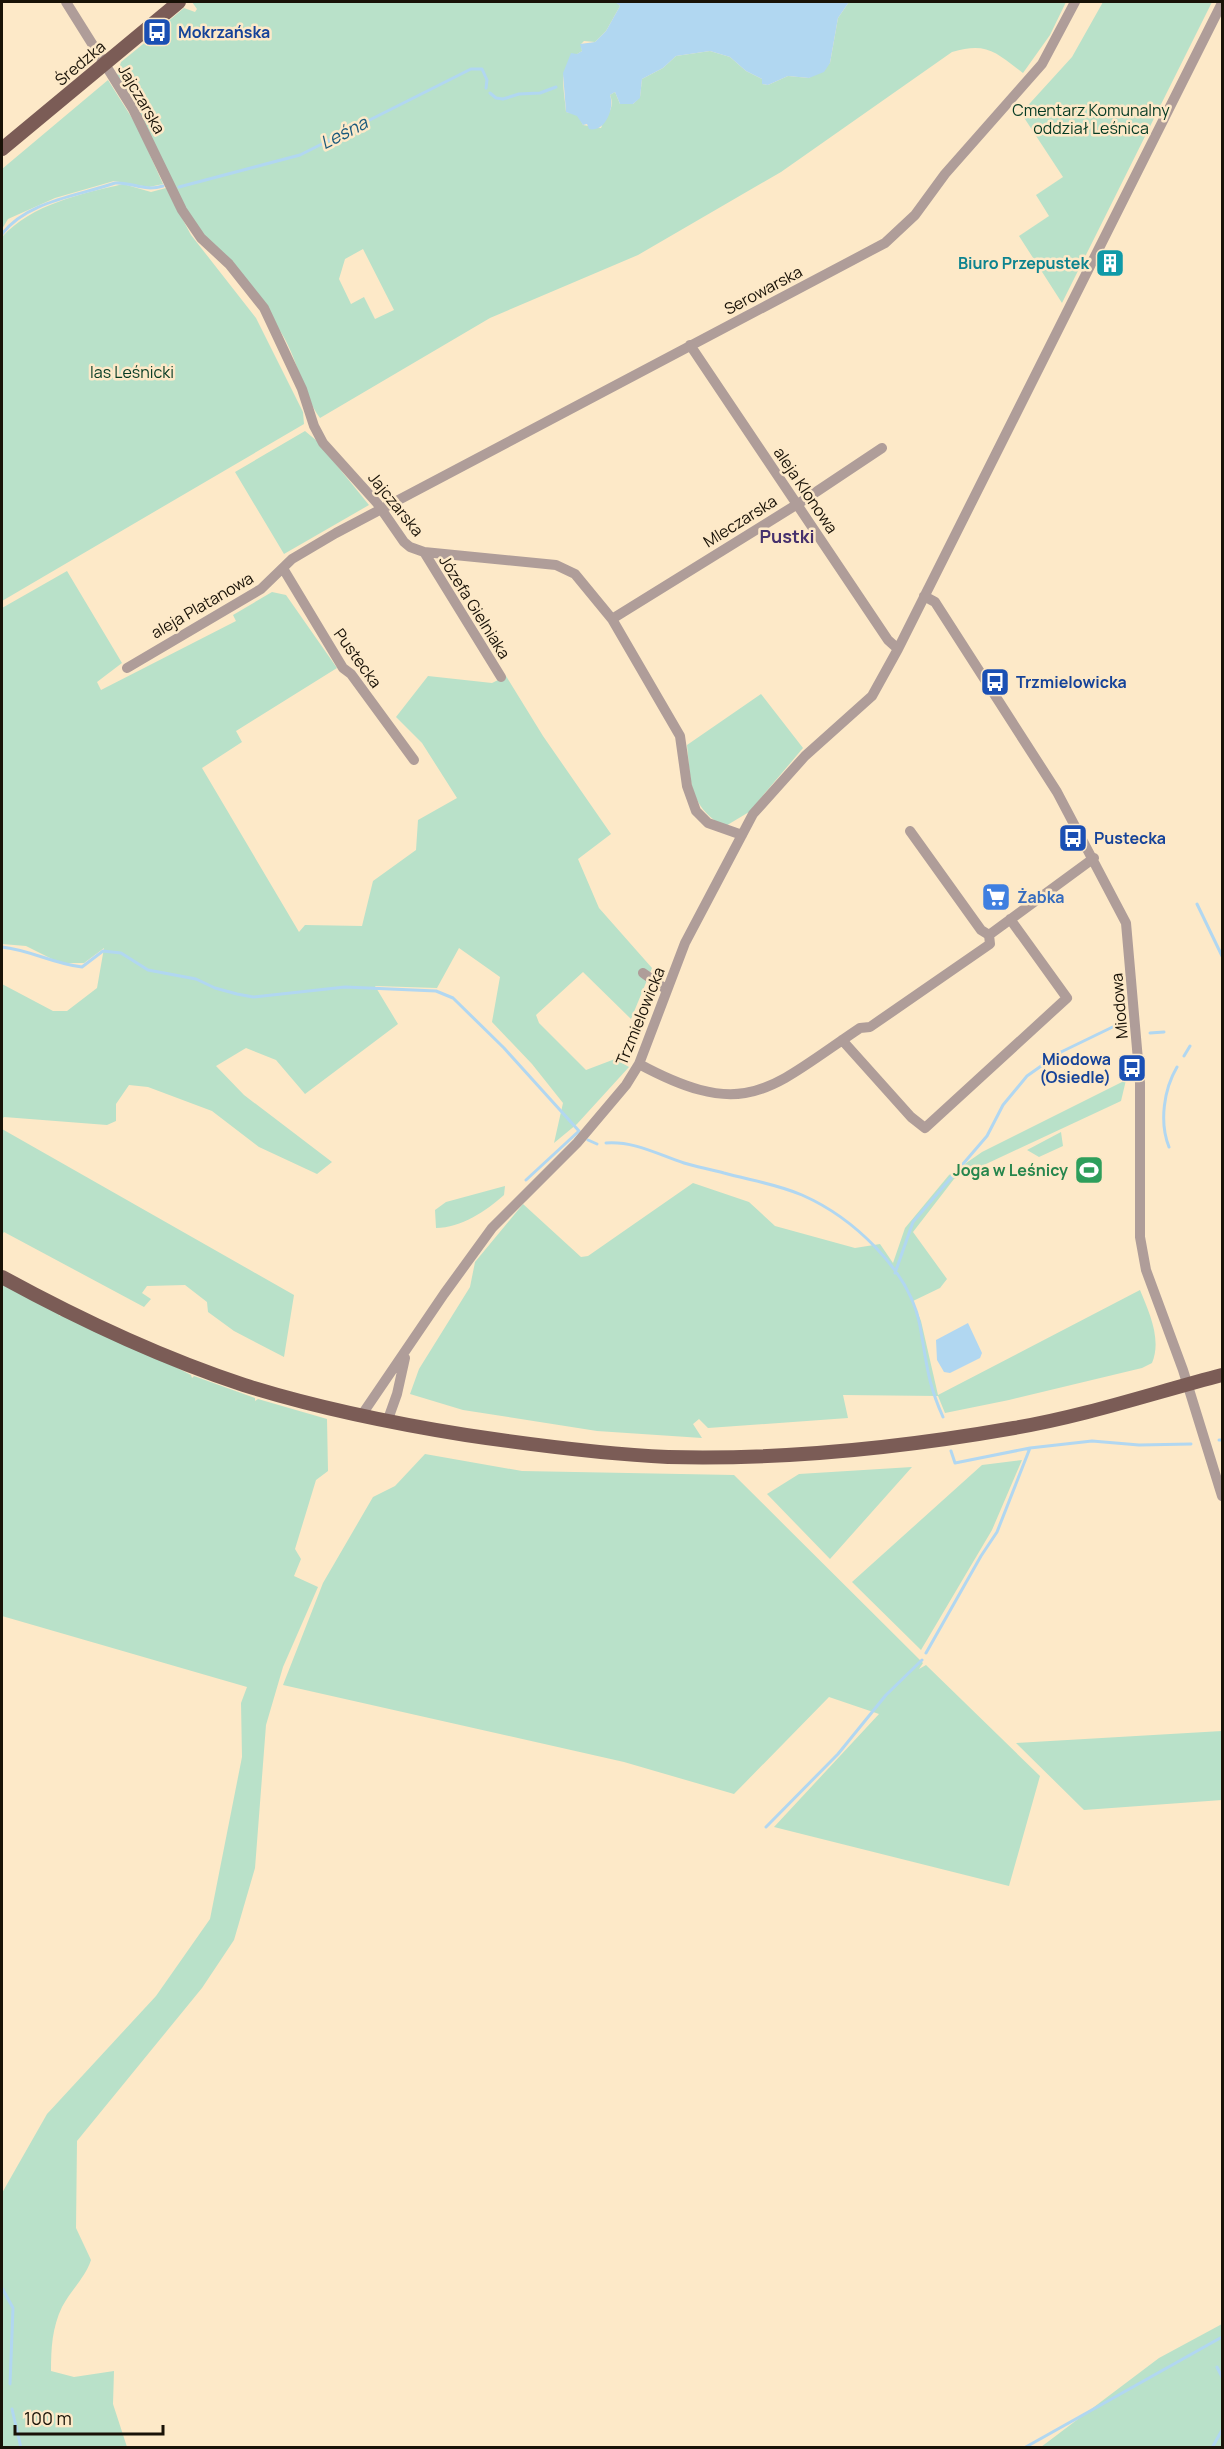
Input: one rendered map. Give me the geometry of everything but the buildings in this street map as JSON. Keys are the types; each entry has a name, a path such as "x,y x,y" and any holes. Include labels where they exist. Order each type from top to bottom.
{"main road":[{"name":"Średzka","path":"2,149 178,2"},
{"path":"2,1277 49,1302 192,1366 243,1385 387,1422 566,1449 665,1456 739,1457 847,1451 1014,1428 1107,1407 1222,1375"}],"street":[{"path":"66,2 104,64"},
{"name":"Serowarska","path":"381,508 885,243 902,229 945,174 1042,64 1075,2"},
{"name":"Trzmielowicka","path":"361,1416 492,1228 577,1143 626,1085 639,1064 685,943 753,814 777,785 872,696 898,649 1222,3"},
{"name":"Jajczarska","path":"104,64 133,109 182,210 201,238 229,264 264,308 298,379 314,426 324,443 381,508 404,542 410,548 424,552 566,568 575,574 612,619 680,736 688,793 696,811 708,823 741,835"},
{"name":"aleja Klonowa","path":"690,345 888,639 898,649"},
{"name":"Mleczarska","path":"612,619 797,504 882,447"},
{"name":"aleja Platanowa","path":"126,668 261,589 284,570 292,559 381,508"},
{"name":"Józefa Gielniaka","path":"424,552 501,677"},
{"name":"Pustecka","path":"284,570 343,668 351,674 414,760"},
{"name":"Miodowa","path":"924,596 935,602 1057,792 1094,858 1126,923 1140,1077 1140,1237 1146,1270 1188,1384 1222,1496"},
{"path":"639,1064 699,1092 719,1095 758,1092 783,1081 860,1028 870,1027 990,944 988,934 981,930 910,831"},
{"path":"988,934 1094,858"},
{"path":"842,1040 911,1117 925,1128 1067,998 1010,919"},
{"path":"643,973 667,990"},
{"name":"Trzmielowicka","path":"387,1422 397,1394 405,1354"}],"green space":[{"path":"192,2 616,2 620,6 606,31 595,42 584,41 581,44 582,51 568,63 563,85 566,112 578,115 583,125 601,128 611,108 610,95 615,92 620,104 633,104 640,97 642,79 663,68 676,56 710,51 730,57 746,71 762,79 762,84 768,85 788,76 809,78 830,63 838,18 849,2 1066,2 1050,35 1023,73 990,51 974,48 952,52 781,172 638,255 490,318 320,418 308,397 290,350 278,328 218,257 187,213 117,74 121,62 148,40 150,42 157,37 154,33 184,8 195,12 197,9","holes":["363,249 394,310 375,319 364,297 351,304 339,279 345,259"]},
{"name":"Cmentarz Komunalny oddział Leśnica","path":"1103,2 1212,2 1062,303 1019,236 1049,216 1036,195 1063,177 1021,113 1072,57"},
{"path":"108,80 137,126 163,184 149,187 114,181 55,198 8,219 2,229 2,169"},
{"name":"las Leśnicki","path":"123,184 151,192 166,188 191,235 256,318 303,412 304,424 2,601 2,237 14,226 42,208 74,196"},
{"path":"305,431 317,441 369,505 284,554 235,472"},
{"path":"67,571 122,663 97,682 101,690 236,621 233,615 272,592 286,595 337,668 236,731 242,742 202,768 299,932 305,925 362,926 373,881 416,850 418,820 457,798 422,743 396,717 428,676 492,683 506,676 543,736 611,834 578,859 599,908 652,968 631,1019 583,972 536,1015 539,1023 586,1070 615,1059 629,1067 577,1124 554,1143 563,1103 532,1064 492,1022 500,977 459,948 437,988 375,986 398,1024 305,1094 276,1060 246,1048 216,1066 244,1095 332,1162 317,1174 259,1147 212,1111 148,1087 129,1085 116,1104 116,1121 107,1125 4,1117 2,1119 2,984 53,1011 67,1011 97,988 104,948 84,963 60,963 26,946 2,944 2,608"},
{"path":"761,694 803,748 749,812 724,827 713,819 698,802 691,782 687,745"},
{"path":"1126,1080 1121,1101 954,1179 913,1232 947,1279 940,1288 913,1301 921,1321 938,1395 1140,1290 1153,1326 1156,1345 1152,1363 1142,1368 945,1413 938,1396 843,1395 848,1418 708,1428 699,1419 693,1424 702,1438 597,1431 463,1410 410,1394 419,1369 470,1287 475,1262 523,1204 581,1257 588,1256 693,1183 749,1202 775,1226 855,1248 880,1244 893,1263 905,1228 949,1175 982,1152"},
{"path":"2,1129 294,1295 284,1357 234,1331 208,1312 207,1302 185,1285 147,1286 142,1293 151,1299 144,1307 4,1232 2,1235"},
{"path":"1061,1132 1063,1146 1039,1157 1027,1150"},
{"path":"505,1186 504,1195 481,1212 464,1222 436,1228 435,1210 446,1202"},
{"path":"2,1284 60,1314 59,1316 63,1315 155,1357 154,1359 158,1358 191,1375 192,1378 194,1376 255,1398 255,1401 258,1399 327,1419 328,1471 316,1480 295,1549 301,1559 294,1576 318,1587 283,1667 266,1725 255,1868 234,1940 202,1988 77,2141 76,2228 91,2260 62,2307 56,2323 51,2371 74,2377 114,2371 113,2404 127,2447 2,2447 2,2193 47,2114 156,1996 210,1919 242,1757 241,1703 247,1687 2,1616"},
{"path":"425,1454 522,1471 734,1475 923,1663 919,1669 926,1665 1040,1776 1009,1886 774,1827 879,1714 829,1697 734,1794 624,1762 283,1685 323,1583 373,1497 395,1486"},
{"path":"1022,1460 992,1530 921,1650 852,1582 982,1465"},
{"path":"912,1467 830,1559 767,1494 799,1474"},
{"path":"1222,1731 1222,1800 1084,1810 1016,1743"},
{"path":"1222,2324 1222,2447 1041,2447 1159,2358"}],"water":[{"path":"615,2 849,2 838,18 830,63 824,72 809,78 788,76 768,85 762,84 762,79 746,71 730,57 710,51 676,56 663,68 642,79 640,98 633,104 620,104 615,92 610,95 610,113 604,123 595,129 589,129 587,124 583,125 577,116 566,112 563,73 571,53 577,54 582,51 580,44 595,42 606,31 620,6"},
{"path":"968,1323 982,1353 980,1358 950,1373 944,1372 937,1360 936,1340"}],"waterway":[{"name":"Leśna","path":"179,187 300,155 471,69 482,69 487,80 486,88"},
{"name":"Leśna","path":"490,93 496,98 503,99 519,94 540,93 556,87"},
{"name":"Leśna","path":"2,234 25,214 70,196 115,183 150,188 163,186"},
{"path":"1197,904 1222,956"},
{"path":"2,947 82,967 103,951 121,953 148,970 196,979 215,988 253,997 345,987 436,991 453,998 504,1048 579,1131 526,1180"},
{"path":"895,1273 913,1222 987,1136 1003,1105 1027,1076 1061,1052 1125,1021"},
{"path":"1150,1033 1164,1032"},
{"path":"1184,1056 1190,1046"},
{"path":"1169,1147 1164,1127 1164,1106 1169,1085 1177,1067"},
{"path":"588,1140 597,1144"},
{"path":"606,1143 636,1146 689,1164 792,1191 821,1205 859,1231 891,1266 914,1305 931,1382 943,1417"},
{"path":"951,1451 955,1463 1030,1448 1092,1441 1139,1445 1191,1444"},
{"path":"926,1653 997,1532 1030,1448"},
{"path":"766,1827 838,1754 886,1695 922,1660"},
{"path":"2,2288 13,2308 10,2384"},
{"path":"1024,2448 1222,2337"},
{"path":"1217,2367 1222,2377"},
{"path":"12,2409 21,2448"},
{"path":"1212,2448 1222,2430"}],"place":[{"name":"Mokrzańska","path":"157,32"},
{"name":"Biuro Przepustek","path":"1110,263"},
{"name":"Trzmielowicka","path":"995,682"},
{"name":"Pustecka","path":"1073,838"},
{"name":"Żabka","path":"996,897"},
{"name":"Miodowa (Osiedle)","path":"1132,1068"},
{"name":"Joga w Leśnicy","path":"1089,1170"}],"district":[{"name":"Pustki","path":"787,537"}]}
